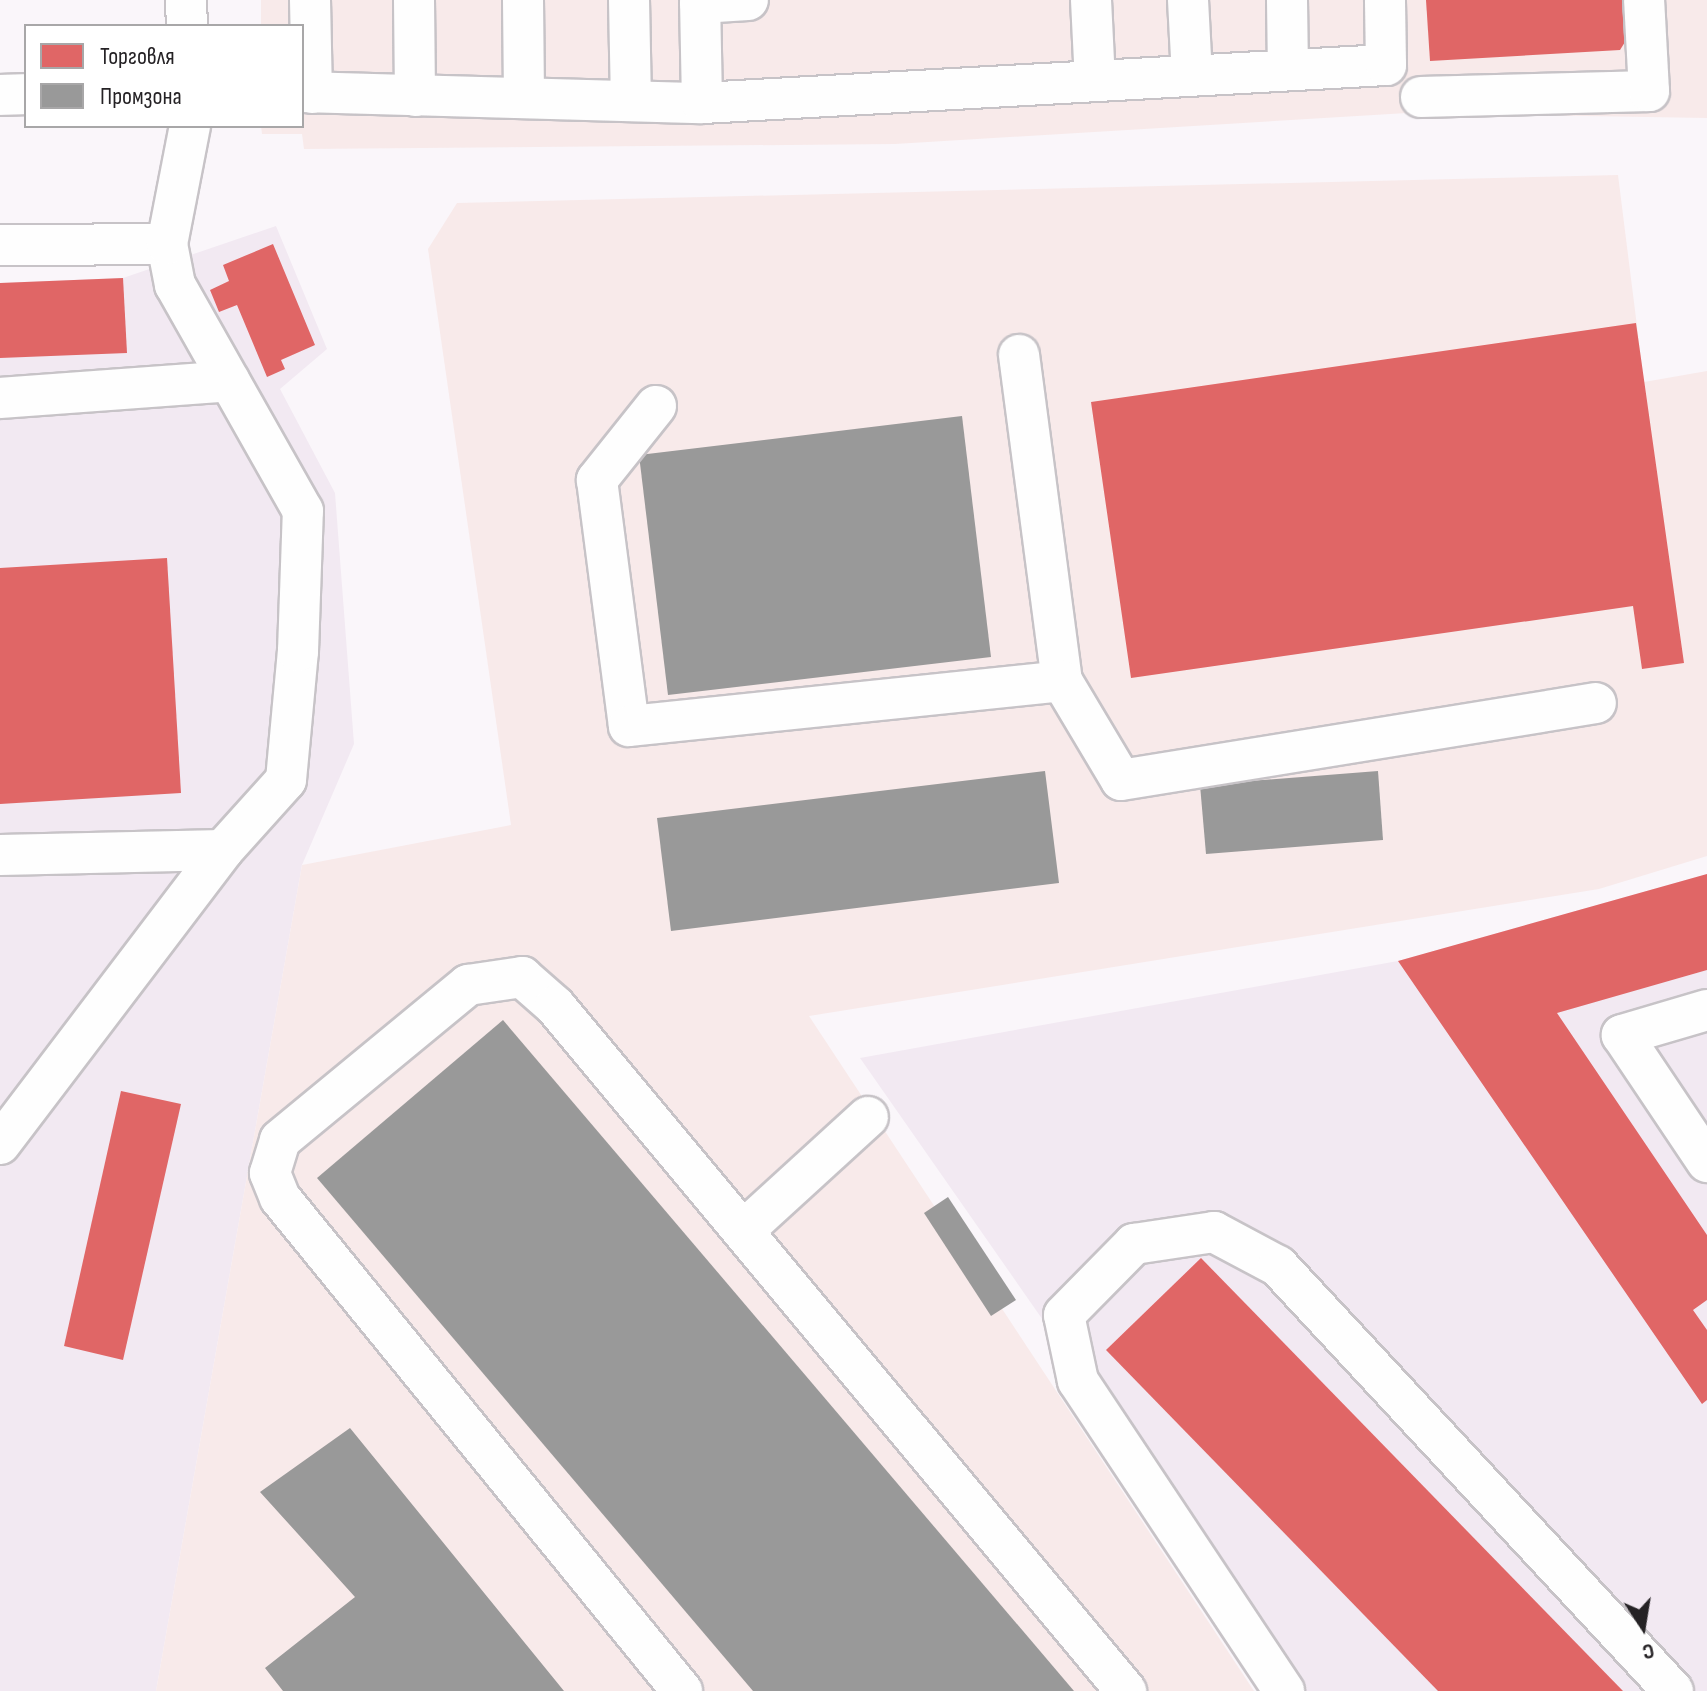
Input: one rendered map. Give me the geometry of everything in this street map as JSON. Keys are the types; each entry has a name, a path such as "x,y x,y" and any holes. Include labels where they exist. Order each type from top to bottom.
{"lane":[{"path":"186,0 187,24"},
{"path":"310,0 307,92 702,103 1386,65 1385,0"},
{"path":"414,0 415,96"},
{"path":"523,0 524,98"},
{"path":"629,0 631,101"},
{"path":"702,103 700,3 748,0"},
{"path":"1091,0 1095,81"},
{"path":"1188,0 1192,76"},
{"path":"1287,0 1288,70"},
{"path":"1421,97 1649,91 1644,0"},
{"path":"0,95 24,94"},
{"path":"0,1144 223,850 286,780 298,651 303,511 175,285 167,244 190,128"},
{"path":"0,245 167,244"},
{"path":"1019,355 1062,681 1121,780 1596,703"},
{"path":"0,398 229,381"},
{"path":"656,406 597,480 629,726 1062,681"},
{"path":"0,855 223,850"},
{"path":"682,1691 280,1198 270,1173 280,1140 468,985 522,977 555,1006 1126,1691"},
{"path":"1707,1010 1622,1035 1707,1162"},
{"path":"743,1231 868,1117"},
{"path":"1284,1691 1078,1381 1064,1315 1134,1244 1214,1232 1278,1266 1673,1691"}],"shaded area":[{"path":"261,0 1707,0 1707,118 1407,113 895,144 304,149 302,134 262,134 261,128 304,128 304,24 261,24"},
{"path":"1618,175 1644,382 1707,371 1707,856 1599,889 809,1016 1254,1691 156,1691 302,865 511,825 428,249 457,203"},
{"path":"276,226 327,349 280,389 335,493 354,744 302,865 156,1691 0,1691 0,283 123,278"},
{"path":"1707,874 1707,1691 1302,1691 860,1058 1398,961"}],"building: Торговля":[{"path":"1426,0 1628,0 1630,34 1620,50 1430,61"},
{"path":"273,244 315,345 281,360 285,369 267,377 237,305 219,312 210,290 229,281 223,265"},
{"path":"123,278 127,353 0,358 0,283"},
{"path":"1636,323 1684,663 1642,669 1633,606 1131,678 1091,402"},
{"path":"167,558 181,793 0,804 0,568"},
{"path":"1707,874 1707,970 1557,1013 1707,1235 1707,1300 1693,1310 1707,1330 1707,1400 1702,1404 1398,961"},
{"path":"121,1091 181,1104 123,1360 64,1346"},
{"path":"1201,1258 1623,1691 1438,1691 1106,1350"}],"building: Промзона":[{"path":"962,416 991,657 668,695 639,455"},
{"path":"1045,771 1059,883 671,931 657,818"},
{"path":"1378,771 1383,840 1206,854 1200,785"},
{"path":"503,1020 1074,1691 753,1691 317,1178"},
{"path":"948,1197 1016,1300 991,1316 924,1213"},
{"path":"350,1428 564,1691 283,1691 265,1668 355,1597 260,1492"}]}
